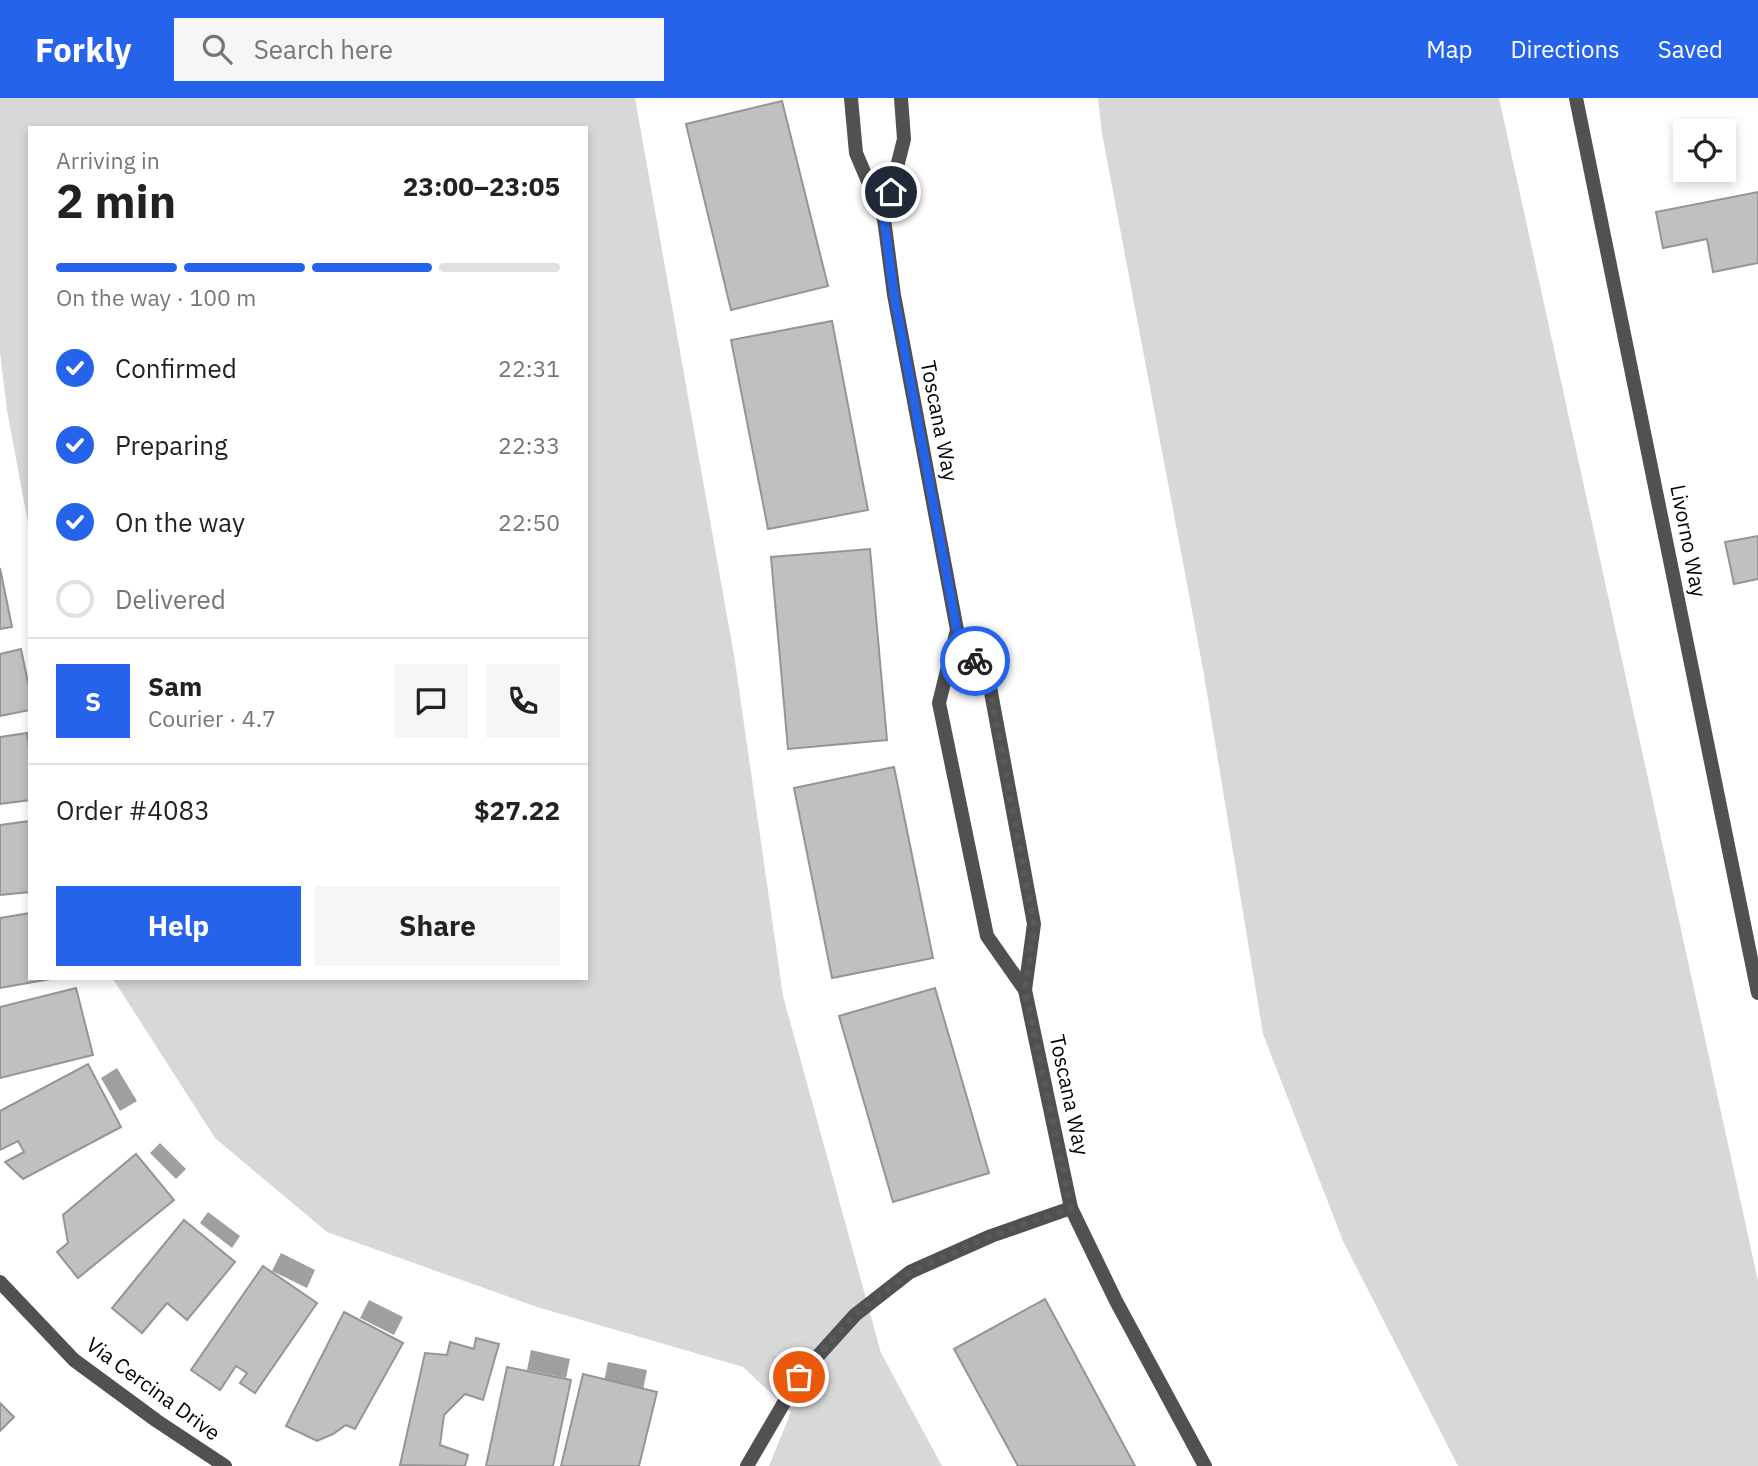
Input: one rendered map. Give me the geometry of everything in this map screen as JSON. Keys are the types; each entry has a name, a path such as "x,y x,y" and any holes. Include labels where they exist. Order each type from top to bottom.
{"street":[{"name":"Toscana Way","path":"851,98 856,153 884,219 894,295 957,630 990,687 1034,924 1025,990 1071,1208 1116,1301 1205,1466"},
{"name":"Toscana Way","path":"884,219 904,139 901,98"},
{"name":"Livorno Way","path":"1576,98 1758,993"},
{"name":"Toscana Way","path":"957,630 939,703 987,936 1025,990"},
{"path":"747,1466 799,1377 855,1314 910,1272 991,1236 1071,1208"},
{"name":"Via Cercina Drive","path":"0,1282 74,1360 157,1421 225,1466"}],"shaded area":[{"path":"0,98 635,98 735,661 783,996 881,1353 942,1466 769,1466 791,1412 743,1367 537,1307 327,1232 215,1138 114,980 588,980 588,126 28,126 28,523 7,410 0,353"},
{"path":"1098,98 1499,98 1758,1281 1758,1466 1458,1466 1343,1241 1263,1034 1203,669 1102,133"},
{"path":"117,1068 137,1101 120,1111 101,1078"},
{"path":"160,1143 186,1169 176,1179 150,1153"},
{"path":"208,1212 240,1236 232,1248 200,1223"},
{"path":"281,1253 315,1270 307,1288 272,1271"},
{"path":"369,1300 403,1317 394,1335 360,1318"},
{"path":"531,1350 570,1359 566,1378 527,1370"},
{"path":"608,1362 647,1370 643,1390 604,1382"}],"building":[{"path":"782,101 828,286 731,310 686,124"},
{"path":"1758,192 1758,263 1713,272 1707,239 1663,248 1656,212"},
{"path":"832,321 868,510 768,529 731,340"},
{"path":"1758,536 1758,579 1734,584 1725,542"},
{"path":"870,549 887,740 788,749 771,557"},
{"path":"0,568 12,627 0,629"},
{"path":"21,649 28,682 28,710 0,716 0,654"},
{"path":"27,733 28,800 0,804 0,737"},
{"path":"894,767 933,958 832,978 794,788"},
{"path":"28,821 28,892 0,895 0,825"},
{"path":"28,913 28,980 45,980 0,988 0,918"},
{"path":"76,988 93,1055 0,1078 0,1007"},
{"path":"935,988 989,1173 893,1202 839,1016"},
{"path":"88,1064 121,1127 23,1179 5,1162 24,1152 18,1141 0,1150 0,1111"},
{"path":"136,1154 174,1200 78,1278 57,1252 68,1243 63,1215"},
{"path":"184,1220 235,1262 187,1320 167,1303 142,1333 112,1308"},
{"path":"263,1266 317,1303 255,1393 240,1383 247,1373 236,1366 220,1390 191,1370"},
{"path":"1045,1299 1135,1466 1018,1466 954,1349"},
{"path":"344,1312 403,1343 355,1429 346,1425 317,1441 286,1426"},
{"path":"476,1338 499,1344 483,1400 465,1394 444,1415 440,1445 468,1455 465,1466 400,1465 425,1353 447,1355 450,1342 474,1349"},
{"path":"507,1367 571,1380 553,1466 486,1466"},
{"path":"583,1374 657,1392 639,1466 561,1466"},
{"path":"0,1403 14,1417 0,1431"}],"way so far":[{"path":"799,1377 855,1314 910,1272 991,1236 1071,1208 1025,990 1034,924 990,687 975,661"}],"route":[{"path":"891,192 884,219 894,295 957,630 975,661"}]}
